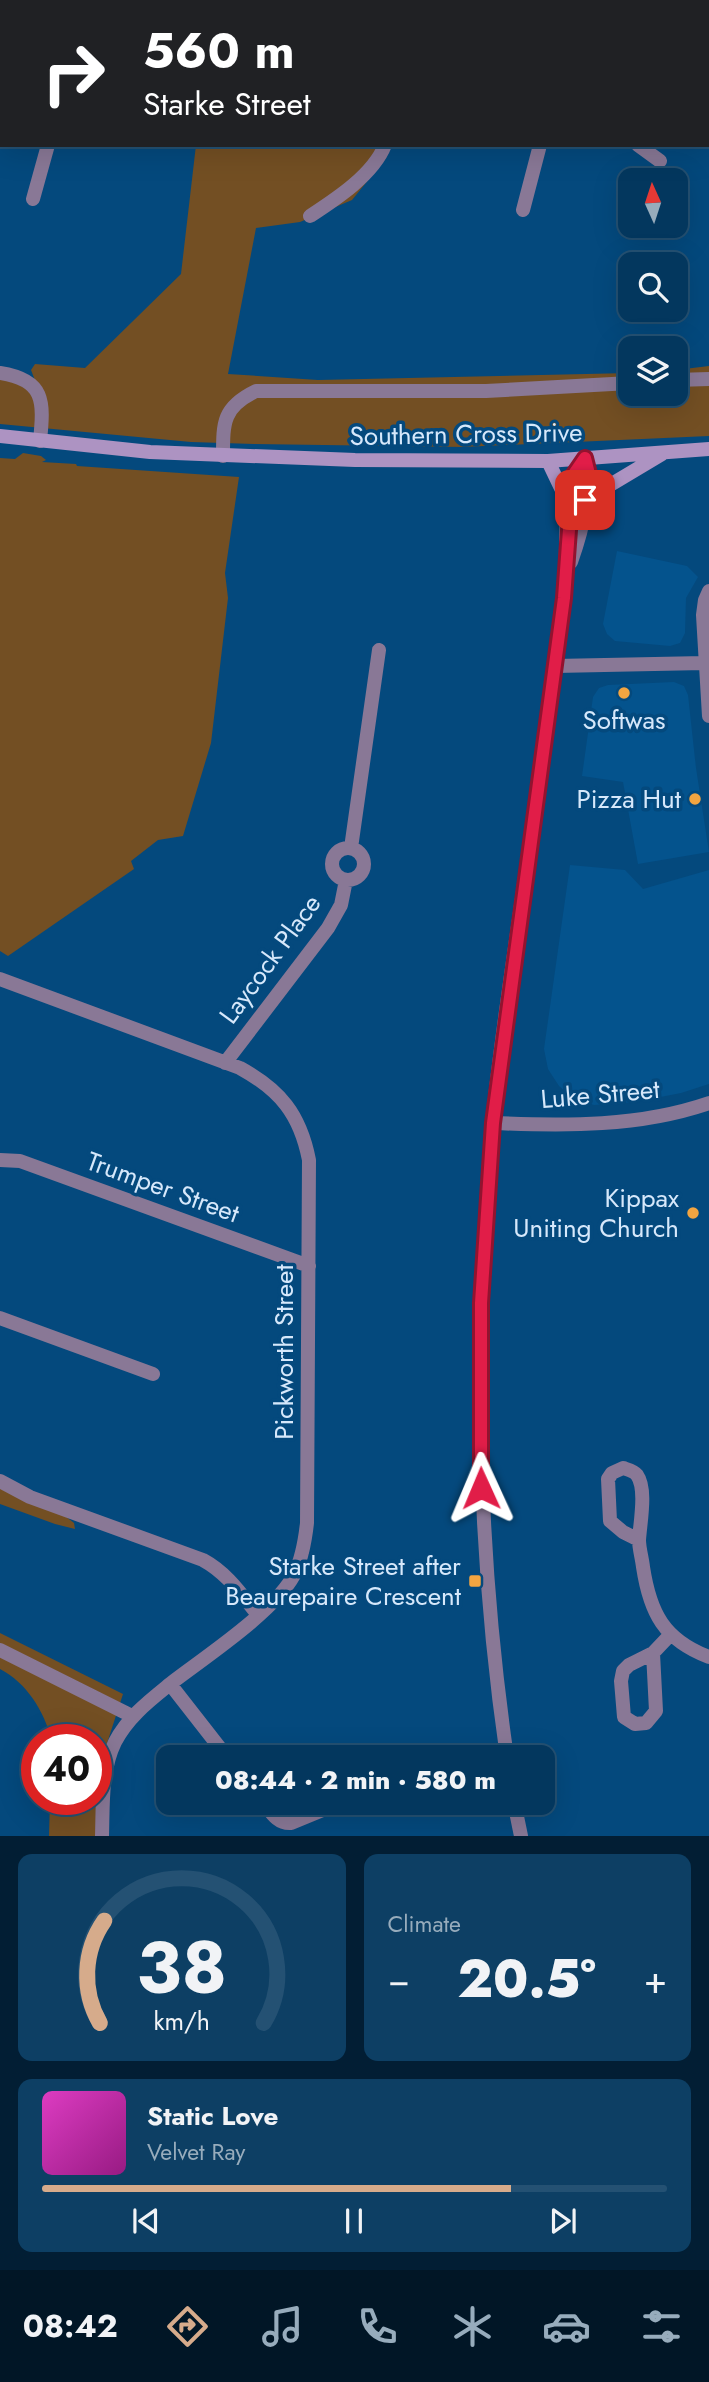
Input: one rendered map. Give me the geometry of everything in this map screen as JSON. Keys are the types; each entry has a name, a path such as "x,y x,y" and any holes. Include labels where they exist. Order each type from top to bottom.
{"main road":[{"name":"Southern Cross Drive","path":"0,436 150,452 355,460 548,461 709,449"},
{"path":"585,500 666,452"},
{"path":"548,461 569,505"}],"street":[{"path":"33,199 47,147"},
{"path":"310,216 346,192 375,161 384,147"},
{"path":"523,210 539,147"},
{"path":"641,147 660,161"},
{"path":"0,373 24,379 37,390 42,400 40,441"},
{"path":"688,380 709,379"},
{"name":"Southern Cross Drive","path":"223,456 223,427 226,416 240,398 256,391 486,391 618,384"},
{"path":"566,575 578,541 585,500 589,474 585,458"},
{"path":"505,1745 491,1631 481,1488 479,1374 484,1239 503,1037 566,575 569,505 574,474 585,458"},
{"path":"709,591 704,607 704,663 709,716"},
{"name":"Laycock Place","path":"351,848 379,650"},
{"path":"555,666 704,663"},
{"name":"Laycock Place","path":"351,848 361,854 364,866 358,877 346,880 336,873 333,862 339,851 351,848"},
{"name":"Laycock Place","path":"225,1063 328,928 341,905 346,880"},
{"name":"Pickworth Street","path":"0,979 240,1068 270,1086 285,1102 302,1133 309,1160 305,1542 293,1576 283,1591 258,1615 132,1716 116,1741 105,1771 102,1836"},
{"name":"Luke Street","path":"493,1123 610,1123 666,1115 709,1103"},
{"name":"Trumper Street","path":"0,1160 20,1161 309,1266"},
{"path":"0,1318 153,1374"},
{"path":"639,1540 610,1521 608,1479 611,1473 623,1468 632,1471 639,1479 642,1519 639,1540 649,1598 657,1618 691,1650 709,1657"},
{"path":"0,1480 30,1497 217,1567 258,1615"},
{"path":"653,1653 656,1712 646,1723 635,1724 624,1717 621,1676 629,1665 653,1653 671,1634"},
{"path":"0,1650 132,1716"},
{"path":"170,1684 218,1745"},
{"path":"274,1815 284,1823 291,1823 310,1815"},
{"path":"517,1815 521,1836"}],"shaded area":[{"path":"196,147 389,147 386,158 352,200 300,222 256,228 228,374 318,380 618,373 618,406 688,406 688,369 709,366 709,436 462,447 254,444 191,442 0,424 0,373 41,396 31,370 35,364 85,368 181,274"},
{"path":"23,453 41,456 46,460 42,462 77,466 239,477 225,573 228,598 211,743 183,836 158,840 131,861 134,869 8,956 0,951 0,458 15,459"},
{"path":"617,551 687,566 698,577 686,598 685,633 680,643 670,646 615,641 607,634 603,624"},
{"path":"674,682 684,686 688,695 709,852 638,864 623,782 582,776 593,697 599,688 608,685"},
{"path":"570,865 625,870 643,889 709,870 709,1084 681,1093 635,1102 594,1105 573,1098 559,1086 548,1069 544,1049"},
{"path":"0,1486 60,1512 74,1523 75,1529 0,1504"},
{"path":"0,1633 123,1694 112,1728 112,1724 46,1724 26,1690 0,1669"},
{"path":"50,1815 96,1815 96,1836 49,1836"}],"place":[{"name":"Softwas","path":"624,693"},
{"name":"Pizza Hut","path":"695,799"},
{"name":"Kippax Uniting Church","path":"693,1213"},
{"name":"Starke Street after Beaurepaire Crescent","path":"475,1581"}],"route":[{"path":"481,1488 481,1303 493,1123 564,598 566,538 574,474 585,458 589,474 585,500"}]}
